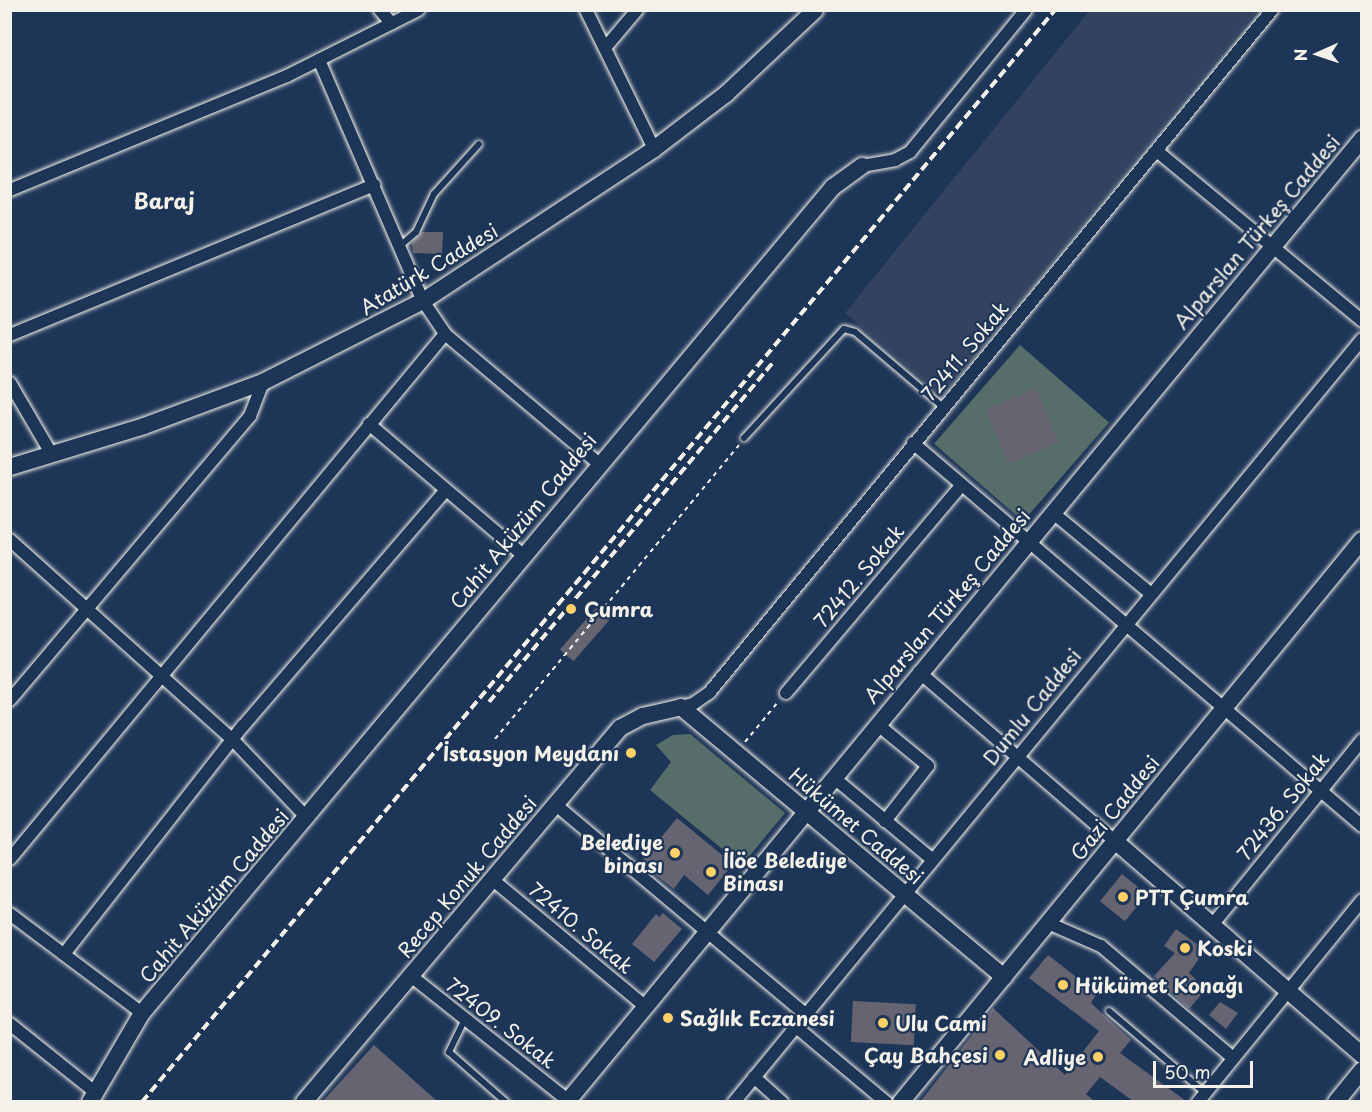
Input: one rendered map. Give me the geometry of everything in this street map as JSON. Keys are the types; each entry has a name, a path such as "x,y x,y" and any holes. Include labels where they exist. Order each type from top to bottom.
{"street":[{"path":"380,10 392,24"},
{"path":"10,190 177,124 319,60 418,10"},
{"path":"586,10 654,149"},
{"path":"604,48 637,10"},
{"name":"Atatürk Caddesi","path":"10,466 144,426 262,382 423,301 654,149 726,94 815,10"},
{"name":"Cahit Aküzüm Caddesi","path":"92,1097 142,1013 307,818 598,463 833,187 862,166 895,160 910,152 1026,10"},
{"name":"72411. Sokak","path":"681,707 693,704 709,693 913,443 1158,152 1272,10"},
{"path":"319,60 401,245 423,301 445,334 598,463"},
{"name":"Alparslan Türkeş Caddesi","path":"568,1101 833,777 1362,139"},
{"path":"1158,152 1362,321"},
{"path":"10,335 374,185"},
{"path":"10,859 159,675 445,334"},
{"name":"Dumlu Caddesi","path":"734,1101 1150,593 1362,339"},
{"path":"10,700 85,608 250,416 262,382"},
{"path":"10,383 51,454"},
{"path":"369,424 523,555"},
{"path":"913,443 1362,826"},
{"name":"72412. Sokak","path":"786,693 962,484"},
{"path":"64,954 233,740 446,490"},
{"path":"1052,513 1150,593"},
{"name":"Gazi Caddesi","path":"901,1101 1362,540"},
{"path":"13,547 233,740 307,818"},
{"path":"920,672 1018,755 1115,842 1214,924 1362,1055"},
{"name":"Hükümet Caddesi","path":"681,707 1004,977"},
{"name":"Recep Konuk Caddesi","path":"304,1101 620,728 643,716 681,707"},
{"path":"877,724 928,766 885,821"},
{"name":"72436. Sokak","path":"1214,924 1362,740"},
{"path":"833,777 933,860"},
{"path":"556,805 805,1014"},
{"name":"72410. Sokak","path":"493,880 645,1006"},
{"path":"1201,1097 1362,900"},
{"path":"10,914 142,1013"},
{"path":"1048,923 1101,946 1233,1058"},
{"name":"72409. Sokak","path":"411,976 568,1101"},
{"path":"10,1024 92,1097"},
{"path":"795,1026 886,1101"},
{"path":"1336,1101 1362,1070"},
{"path":"754,1077 782,1101"}],"lane":[{"path":"401,245 416,232 434,194 479,144"},
{"path":"744,438 844,329 855,332 943,407"},
{"path":"1109,1011 1201,1097"},
{"path":"465,1020 448,1052 506,1101"}],"path":[{"path":"495,738 744,438"},
{"path":"736,753 786,693"}],"shaded area":[{"path":"1090,10 1257,11 942,397 845,313"}],"green space":[{"path":"1020,345 1109,422 1023,521 934,444"},
{"path":"690,734 785,813 742,865 650,790 671,762 656,745 673,735"}],"building":[{"path":"422,232 443,232 442,254 413,253 412,242"},
{"path":"1036,388 1059,442 1008,464 985,409"},
{"name":"Çumra","path":"596,608 610,620 574,661 560,650"},
{"name":"Belediye binası","path":"677,818 733,864 708,895 684,875 674,889 640,863"},
{"name":"PTT Çumra","path":"1122,874 1147,894 1125,921 1100,901"},
{"path":"663,913 682,929 654,962 632,944 656,914 659,917"},
{"path":"1176,929 1205,950 1189,973 1206,989 1189,1009 1154,976 1175,953 1164,946"},
{"path":"1048,955 1097,993 1091,1003 1131,1040 1120,1053 1186,1101 1133,1101 1100,1077 1086,1094 1094,1101 921,1101 993,1008 1065,1075 1099,1031 1029,978"},
{"name":"Ulu Cami","path":"853,1001 916,1004 914,1045 851,1042"},
{"path":"1220,1002 1238,1013 1226,1029 1209,1015"},
{"path":"374,1045 437,1101 323,1101"}],"railway":[{"path":"142,1102 1055,10"},
{"path":"489,702 772,363"}],"place":[{"name":"Çumra","path":"571,609"},
{"name":"İstasyon Meydanı","path":"631,753"},
{"name":"Belediye binası","path":"675,853"},
{"name":"İlöe Belediye Binası","path":"711,872"},
{"name":"PTT Çumra","path":"1123,897"},
{"name":"Koski","path":"1185,948"},
{"name":"Hükümet Konağı","path":"1063,985"},
{"name":"Sağlık Eczanesi","path":"668,1018"},
{"name":"Ulu Cami","path":"883,1023"},
{"name":"Çay Bahçesi","path":"1000,1055"},
{"name":"Adliye","path":"1098,1057"}],"district":[{"name":"Baraj","path":"164,200"}]}
